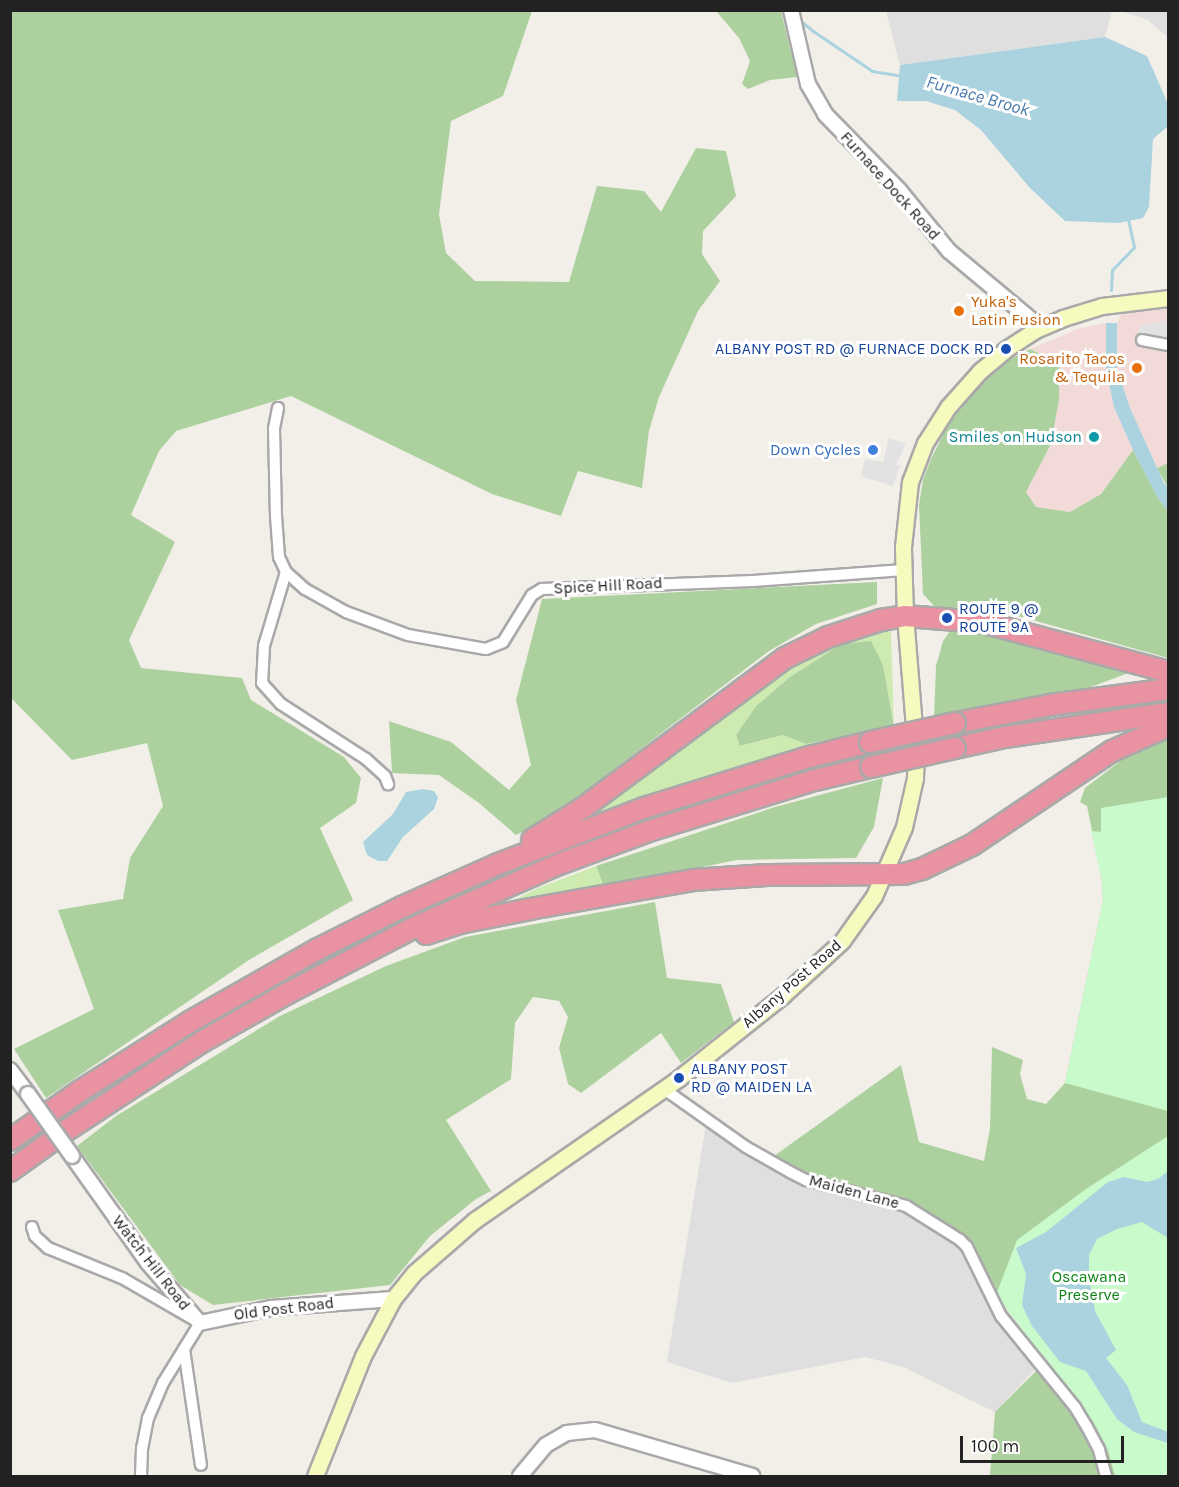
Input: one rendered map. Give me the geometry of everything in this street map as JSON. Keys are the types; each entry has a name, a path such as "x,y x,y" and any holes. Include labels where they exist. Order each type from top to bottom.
{"highway":[{"path":"10,1140 89,1085 191,1021 316,950 558,825 785,658 838,633 905,616 998,625 1168,672"},
{"path":"402,907 498,864 606,821 777,766 870,742 1040,706 1168,689"},
{"path":"10,1171 156,1070 286,994 423,924 568,861 740,802 815,780 1015,735 1168,713"},
{"path":"286,994 439,929 530,909 692,880 886,872 904,874 922,870 955,855 1104,756 1140,736 1168,726"}],"main road":[{"name":"Albany Post Road","path":"315,1476 348,1388 393,1299 429,1258 475,1220 664,1089 782,996 826,957 860,918 886,872 904,827 915,778 916,752 905,616 904,521 910,482 934,428 959,393 980,371 1006,349 1041,328 1102,306 1168,298"}],"street":[{"name":"Furnace Dock Road","path":"791,10 797,47 808,84 831,122 891,182 949,251 1041,328"},
{"path":"1142,340 1168,345"},
{"path":"278,408 274,429 276,516 279,557 286,572 264,646 261,670 264,688 281,704 366,759 385,776 388,784"},
{"name":"Spice Hill Road","path":"286,572 305,589 346,612 408,634 486,649 503,642 532,595 542,589 753,581 904,570"},
{"name":"Watch Hill Road","path":"10,1070 148,1263 200,1323"},
{"name":"Maiden Lane","path":"664,1089 746,1147 790,1172 806,1180 906,1206 960,1240 967,1247 991,1299 1008,1326 1088,1426 1099,1450 1106,1476"},
{"name":"Watch Hill Road","path":"32,1227 35,1236 48,1248 136,1286 200,1323"},
{"name":"Old Post Road","path":"200,1323 271,1308 393,1299"},
{"path":"141,1476 142,1448 148,1418 163,1383 200,1323"},
{"path":"184,1349 201,1465"},
{"path":"520,1476 546,1445 567,1433 595,1430 752,1476"}],"shaded area":[{"path":"886,11 1112,11 1105,37 900,65"},
{"path":"1121,11 1168,11 1168,38 1148,20"},
{"path":"1168,309 1168,463 1157,468 1130,408 1117,369 1117,323 1121,313"},
{"path":"1168,320 1168,343 1158,348 1138,346 1139,326"},
{"path":"1106,323 1106,369 1114,407 1133,450 1101,494 1070,512 1036,507 1026,492 1051,444 1059,399 1059,363 1030,349 1080,328"},
{"path":"889,438 906,444 896,465 900,466 893,486 861,476 865,459 883,462"},
{"path":"706,1124 794,1181 839,1195 902,1208 963,1248 995,1314 1012,1340 1037,1367 995,1412 903,1367 865,1357 732,1383 667,1362"}],"green space":[{"path":"10,11 532,11 503,96 451,121 439,214 446,253 475,281 569,282 597,186 644,191 661,212 696,148 726,151 736,196 703,231 702,254 720,281 698,311 659,397 649,431 642,488 578,471 561,516 492,494 291,396 176,431 159,451 131,515 175,542 129,640 141,668 242,678 251,700 344,757 361,778 356,803 320,828 353,900 249,960 46,1098 14,1049 94,1009 58,910 123,899 130,858 163,806 147,743 72,760 11,698"},
{"path":"716,11 781,11 797,77 770,80 748,89 742,84 750,61 739,38"},
{"path":"1030,349 1059,363 1059,399 1051,444 1026,492 1036,507 1070,512 1101,494 1133,450 1158,498 1168,511 1168,658 1007,613 974,608 935,607 923,594 919,505 923,480 931,459 949,423 981,385 1000,364"},
{"path":"1168,463 1168,488 1157,468"},
{"path":"877,582 877,604 816,624 769,651 549,819 516,835 479,803 439,775 392,773 389,721 451,742 509,790 531,765 516,700 542,599"},
{"path":"953,627 997,635 1131,672 1091,687 934,717 936,666 943,641"},
{"path":"879,628 891,632 894,727 883,665 841,644 790,677 756,706 736,735 741,746 783,735 806,744 840,739 722,772 576,822 805,653"},
{"path":"871,641 883,665 894,727 806,744 783,735 740,746 736,735 756,706 790,677 841,644"},
{"path":"1168,736 1168,1476 990,1476 995,1412 1047,1360 1003,1304 963,1237 936,1218 896,1197 812,1177 774,1156 901,1065 919,1142 984,1161 990,1128 992,1047 1023,1060 1020,1074 1027,1099 1046,1104 1065,1083 1103,901 1102,881 1087,806 1080,802 1085,788 1131,753"},
{"path":"883,778 874,827 856,858 737,860 604,887 596,866 775,807"},
{"path":"1168,797 1168,1111 1065,1083 1103,901 1102,881 1091,831 1101,832 1101,808"},
{"path":"596,866 604,887 502,906 536,889"},
{"path":"655,902 667,978 721,984 734,1022 681,1063 661,1033 581,1093 568,1084 559,1048 568,1017 559,1001 533,997 515,1023 511,1079 446,1120 491,1191 476,1199 430,1236 390,1285 213,1305 180,1285 77,1146 116,1116 280,1016 386,966 465,937"},
{"name":"Oscawana Preserve","path":"1168,1136 1168,1476 1115,1476 1108,1450 1093,1421 996,1295 1017,1240 1086,1189"}],"water":[{"path":"1105,37 1147,56 1168,104 1168,126 1153,139 1149,207 1143,218 1118,223 1065,221 1030,188 981,130 955,110 926,101 897,101 900,65"},
{"path":"1106,323 1117,323 1117,369 1130,408 1168,488 1168,511 1158,498 1133,450 1114,407 1106,369"},
{"path":"423,789 434,791 438,797 434,809 403,837 387,861 378,861 367,855 363,842 393,814 406,792"},
{"path":"1167,1172 1168,1238 1142,1222 1117,1229 1097,1239 1089,1255 1089,1277 1095,1311 1116,1350 1106,1358 1127,1385 1142,1422 1168,1432 1168,1443 1134,1432 1117,1419 1086,1371 1060,1362 1032,1326 1022,1305 1026,1274 1016,1248 1046,1232 1108,1182 1124,1177 1147,1182 1158,1179"}],"waterway":[{"name":"Furnace Brook","path":"797,18 872,71 902,76"},
{"name":"Furnace Brook","path":"1111,290 1112,270 1134,247 1128,219"}],"place":[{"name":"Yuka's Latin Fusion","path":"959,311"},
{"name":"ALBANY POST RD @ FURNACE DOCK RD","path":"1006,349"},
{"name":"Rosarito Tacos & Tequila","path":"1137,368"},
{"name":"Smiles on Hudson","path":"1094,437"},
{"name":"Down Cycles","path":"873,450"},
{"name":"ROUTE 9 @ ROUTE 9A","path":"947,618"},
{"name":"ALBANY POST RD @ MAIDEN LA","path":"679,1078"}]}
